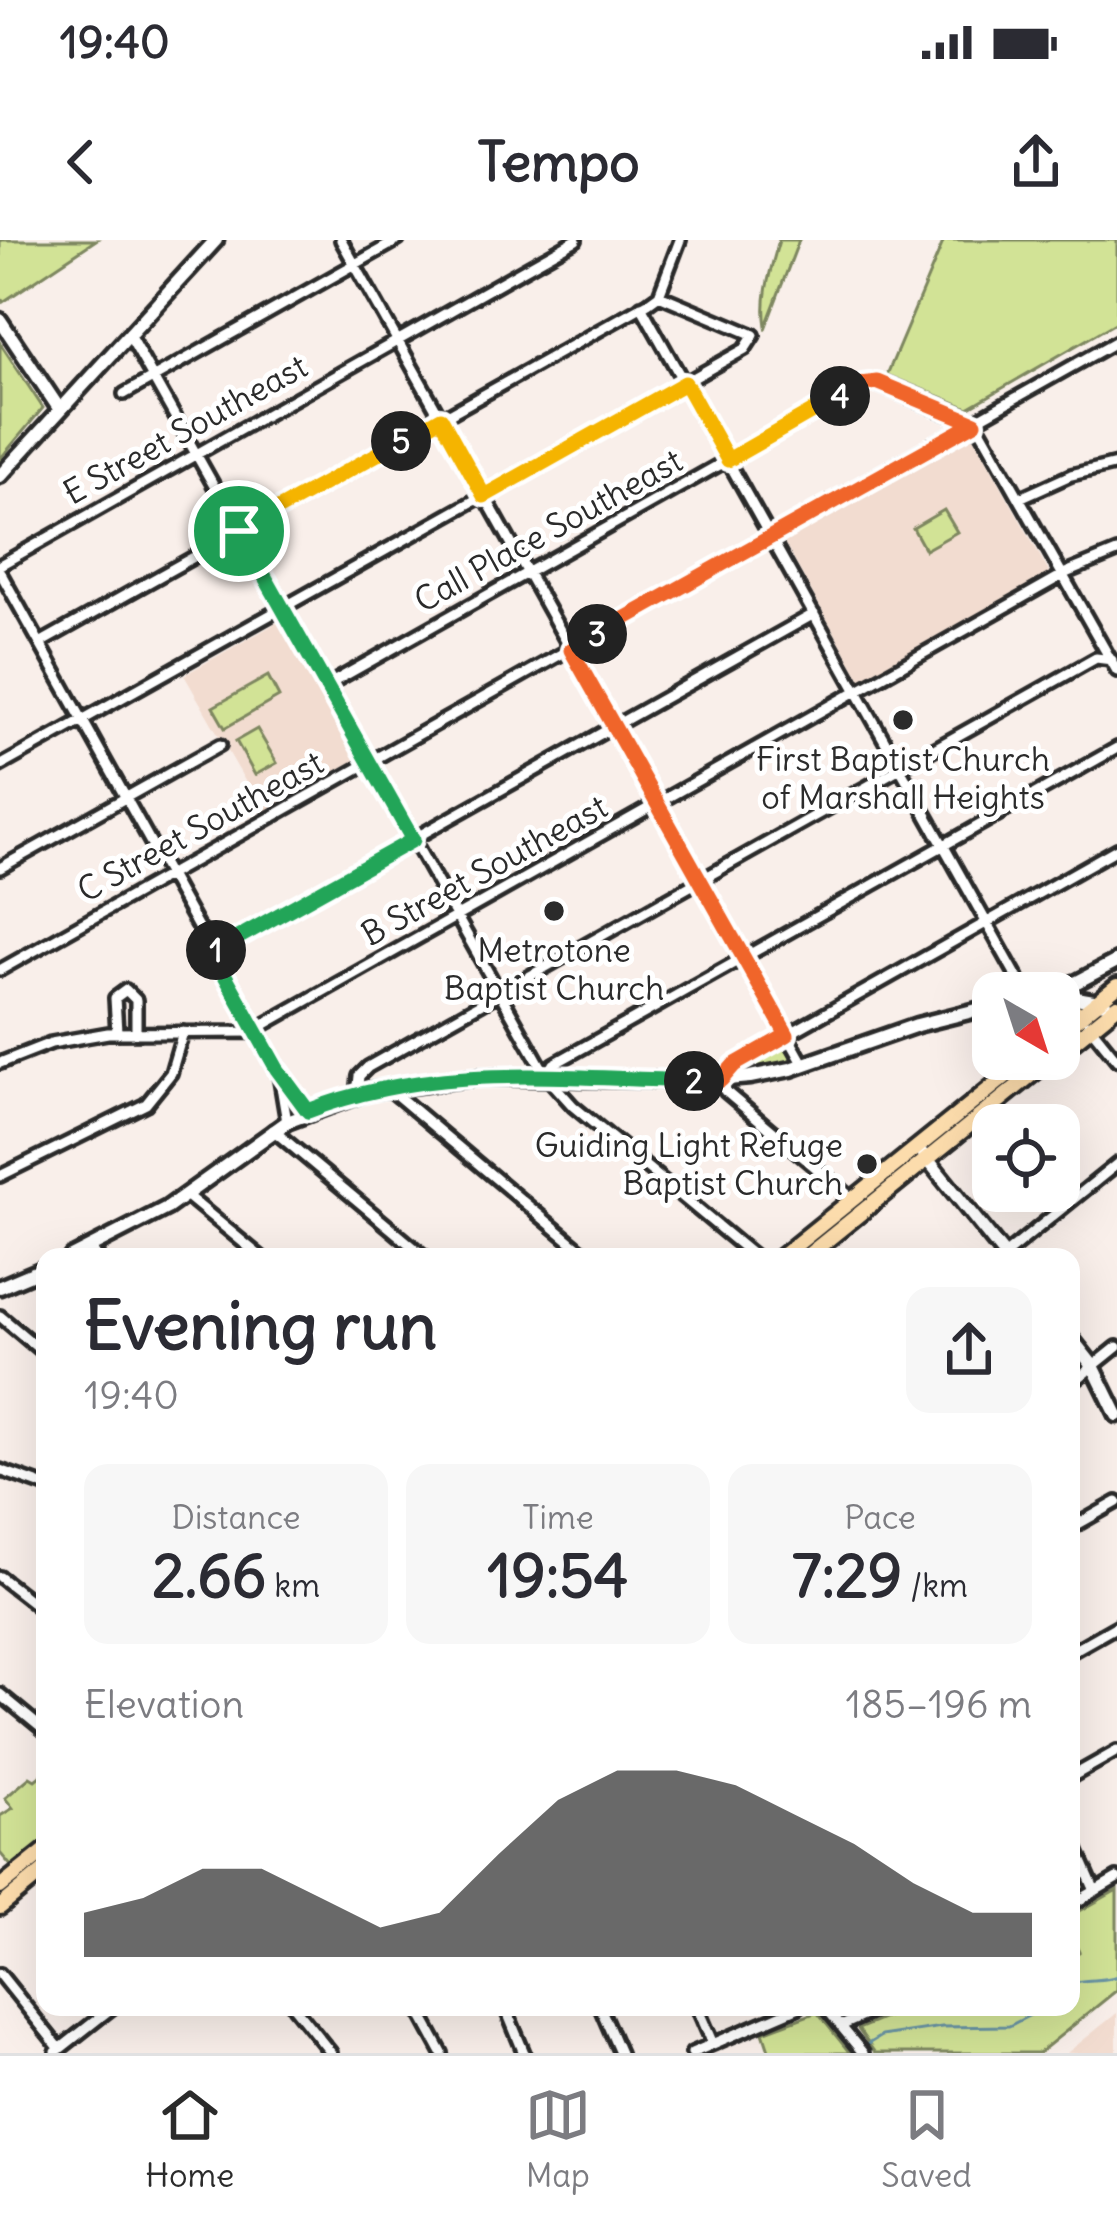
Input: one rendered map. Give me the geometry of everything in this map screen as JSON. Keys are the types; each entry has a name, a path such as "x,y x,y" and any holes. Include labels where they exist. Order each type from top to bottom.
{"main road":[{"path":"0,476 215,240"},
{"path":"0,320 60,410"},
{"path":"1080,980 1117,961"},
{"path":"1080,1028 1097,1002 1117,986"},
{"path":"1080,1000 1117,1004"},
{"path":"1080,1024 1117,1004"},
{"path":"101,1248 186,1195 273,1130 308,1111 357,1095 463,1078 721,1080 804,1065 917,1025 972,1011"},
{"path":"1080,1016 1086,1021"},
{"path":"816,1248 1004,1080"},
{"path":"793,1248 853,1199 1022,1080"},
{"path":"922,1153 998,1248"},
{"path":"0,1287 36,1272"},
{"path":"1105,1361 1117,1415"},
{"path":"0,1887 36,1858"},
{"path":"0,1907 36,1877"}],"street":[{"path":"340,240 804,1065"},
{"path":"124,394 398,240"},
{"name":"E Street Southeast","path":"0,568 575,240"},
{"path":"40,644 659,295 680,240"},
{"path":"0,766 745,350 754,335 659,295"},
{"path":"641,306 1015,972"},
{"path":"129,335 548,1077 573,1106 744,1248"},
{"name":"C Street Southeast","path":"0,970 1117,341"},
{"name":"Call Place Southeast","path":"326,686 859,386 880,383 975,423"},
{"path":"975,423 1117,671"},
{"path":"1020,498 1063,477 1117,464"},
{"name":"B Street Southeast","path":"255,1030 1063,575 1117,552"},
{"path":"0,568 277,1069 308,1111"},
{"path":"212,952 814,614"},
{"path":"357,1095 359,1076 366,1069 1096,658 1114,660"},
{"path":"0,868 220,745"},
{"path":"548,1077 554,1064 1117,748"},
{"path":"853,1199 725,1091 721,1080 734,1065 1117,849"},
{"path":"117,1032 115,998 126,990 136,1000 136,1032"},
{"path":"1086,1021 1117,1060"},
{"path":"0,1063 51,1043 117,1032 242,1034 255,1030"},
{"path":"0,1176 146,1104 171,1073 183,1032"},
{"path":"277,1069 287,1122"},
{"path":"387,1087 578,1248"},
{"path":"273,1130 414,1248"},
{"path":"1014,1248 1117,1164"},
{"path":"186,1195 249,1248"},
{"path":"0,1316 36,1346"},
{"path":"1080,1378 1117,1347"},
{"path":"0,1470 36,1483"},
{"path":"1080,1523 1117,1502"},
{"path":"0,1577 36,1605"},
{"path":"1080,1647 1117,1626"},
{"path":"0,1694 36,1724"},
{"path":"1080,1772 1117,1751"},
{"path":"1080,1857 1095,1891"},
{"path":"1080,1900 1117,1879"},
{"path":"0,1974 58,2051 102,2016"},
{"path":"301,2016 331,2053"},
{"path":"422,2016 442,2053"},
{"path":"509,2016 524,2053"},
{"path":"604,2016 620,2053"},
{"path":"701,2016 713,2044"},
{"path":"692,2053 778,2016"},
{"path":"833,2016 863,2053"},
{"path":"841,2026 863,2016"}],"shaded area":[{"path":"973,435 1050,574 861,680 783,540"},
{"path":"280,621 357,759 263,812 184,675"},
{"path":"1117,2013 1117,2053 1067,2053"}],"green space":[{"path":"0,240 96,240 3,302"},
{"path":"779,240 799,240 766,326 766,293"},
{"path":"944,240 1117,240 1117,322 968,408 887,375"},
{"path":"0,343 43,408 0,459"},
{"path":"944,510 957,532 925,550 913,528"},
{"path":"268,676 279,697 225,728 213,707"},
{"path":"257,729 277,763 255,775 236,741"},
{"path":"781,1045 792,1055 789,1062 740,1070"},
{"path":"30,1777 35,1780 36,1847 12,1867 0,1853 0,1816 13,1808 5,1798"},
{"path":"1117,1890 1117,1990 1039,2053 875,2053 858,2029 889,2016 1080,2016 1080,1911"},
{"path":"806,2016 820,2016 850,2053 770,2053 763,2032"}],"waterway":[{"path":"1080,1982 1117,1976"},
{"path":"863,2047 881,2036 942,2027 1009,2026 1028,2016"}],"place":[{"name":"First Baptist Church of Marshall Heights","path":"903,720"},
{"name":"Metrotone Baptist Church","path":"554,911"},
{"name":"Guiding Light Refuge Baptist Church","path":"867,1164"}],"route":[{"path":"869,382 975,423 571,650 787,1035 731,1067 721,1080 479,1077 387,1087 308,1111 300,1104 212,952 413,840 239,531 441,418 484,496 685,383 728,460 869,382"}]}
